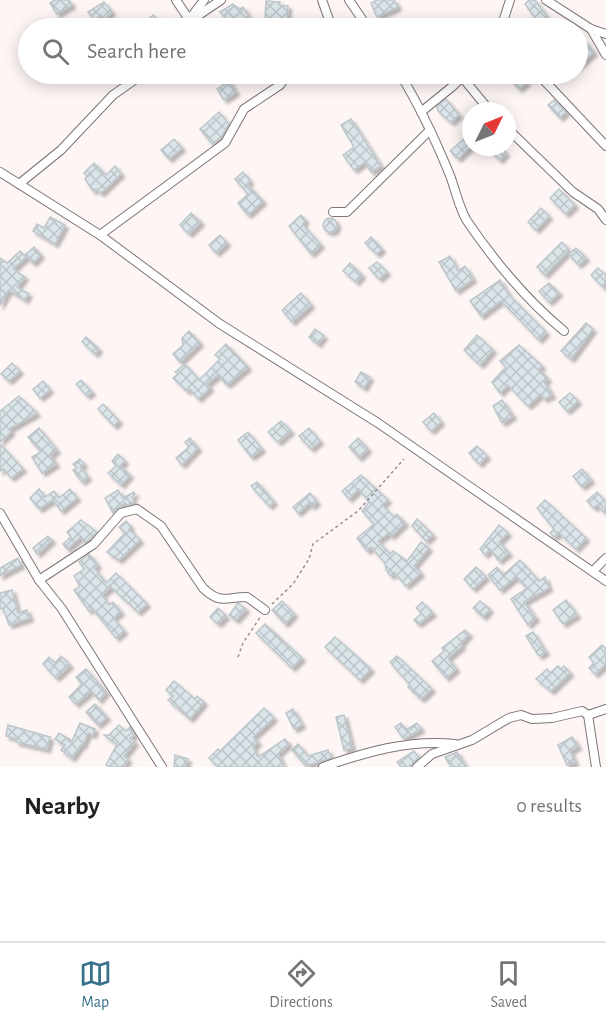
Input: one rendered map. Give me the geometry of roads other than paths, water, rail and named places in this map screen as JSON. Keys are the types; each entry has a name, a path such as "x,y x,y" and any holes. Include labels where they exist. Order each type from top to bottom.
{"street":[{"path":"176,0 188,18"},
{"path":"192,18 204,0"},
{"path":"194,18 221,0"},
{"path":"322,0 328,18"},
{"path":"350,0 362,18"},
{"path":"504,18 510,0"},
{"path":"546,0 574,18"},
{"path":"588,27 606,34"},
{"path":"591,29 606,55"},
{"path":"19,184 61,150 113,94 128,84"},
{"path":"100,236 225,143 244,109 281,84"},
{"path":"405,84 430,130 449,172 460,210 467,221 521,292 545,317 564,331"},
{"path":"421,112 453,84"},
{"path":"470,84 483,102"},
{"path":"547,84 606,146"},
{"path":"333,212 347,212 430,130"},
{"path":"516,137 573,192 598,209 606,220"},
{"path":"0,172 100,236 220,324 378,423 606,581"},
{"path":"39,580 94,544 121,513 137,509 146,513 161,526 203,588 212,596 220,600 247,597 265,610"},
{"path":"0,513 39,580 68,619 162,767"},
{"path":"594,571 606,558"},
{"path":"588,715 606,709"},
{"path":"417,767 432,754 472,740 495,724 515,717 552,718 582,711 588,715 596,767"},
{"path":"323,767 357,755 399,746 435,742 456,745"}]}
